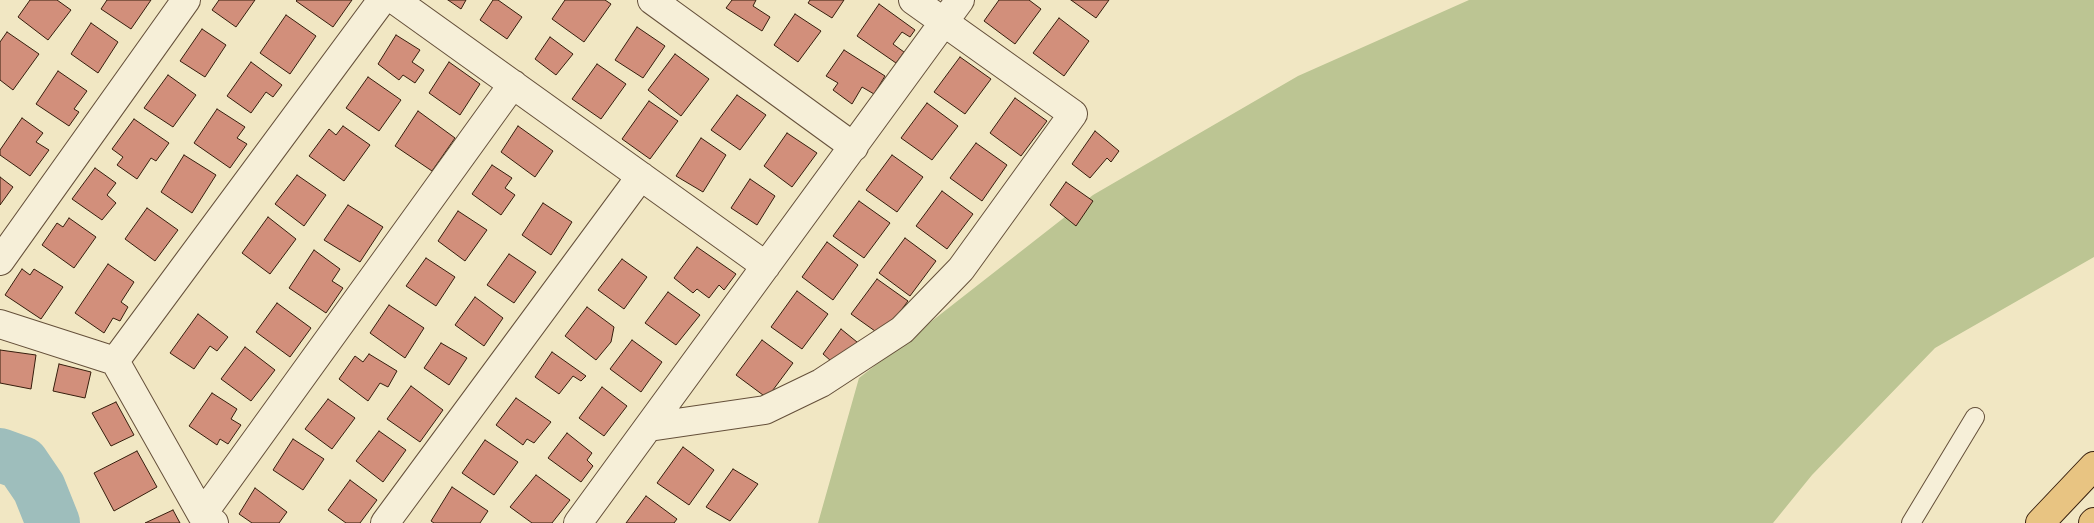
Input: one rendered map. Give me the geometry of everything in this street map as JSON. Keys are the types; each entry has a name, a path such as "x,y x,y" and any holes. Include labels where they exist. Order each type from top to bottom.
{"highway":[{"path":"2040,523 2094,466"}],"street":[{"path":"0,261 186,0"},
{"path":"116,361 382,0"},
{"path":"395,0 766,266"},
{"path":"652,0 854,147"},
{"path":"649,427 765,410 821,383 902,330 961,269 1073,114 913,0"},
{"path":"578,523 960,0"},
{"path":"0,324 116,361 208,519 512,84"},
{"path":"385,523 640,176"}],"lane":[{"path":"1911,523 1975,417"}],"green space":[{"path":"1469,0 2094,0 2094,257 1935,348 1812,475 1773,523 818,523 859,378 1093,195 1298,76"}],"building":[{"path":"30,0 57,0 71,10 48,40 18,17"},
{"path":"107,0 151,0 131,29 101,9"},
{"path":"219,0 255,0 236,27 212,10"},
{"path":"297,0 352,0 333,27"},
{"path":"448,0 466,0 461,9"},
{"path":"493,0 498,0 522,17 507,39 480,20"},
{"path":"565,0 605,0 611,4 584,42 552,19"},
{"path":"732,0 756,0 753,6 770,17 762,31 726,8"},
{"path":"810,0 844,0 832,18 808,3"},
{"path":"999,0 1029,0 1041,9 1015,44 984,21"},
{"path":"1071,0 1109,0 1096,18"},
{"path":"879,4 915,30 910,37 902,32 893,44 904,52 896,63 857,36"},
{"path":"795,14 821,31 798,62 774,45"},
{"path":"286,15 316,36 290,74 260,53"},
{"path":"1059,18 1089,41 1064,76 1033,53"},
{"path":"91,23 118,42 98,73 71,54"},
{"path":"637,27 665,46 643,78 615,60"},
{"path":"202,29 226,45 205,77 180,61"},
{"path":"7,32 39,54 13,90 0,80 0,42"},
{"path":"396,35 420,50 412,62 424,70 415,83 403,75 399,80 378,64"},
{"path":"550,37 573,54 556,75 535,59"},
{"path":"844,50 885,76 874,94 862,87 852,104 833,90 838,83 826,76"},
{"path":"675,54 709,79 681,116 648,90"},
{"path":"960,57 991,79 965,114 934,92"},
{"path":"251,62 282,85 273,97 266,92 251,113 227,96"},
{"path":"449,62 480,84 460,115 429,93"},
{"path":"597,64 626,84 601,119 572,99"},
{"path":"58,71 87,91 74,109 79,112 69,126 36,104"},
{"path":"168,75 196,95 173,127 144,108"},
{"path":"368,77 401,100 379,131 346,108"},
{"path":"737,95 766,115 740,150 711,130"},
{"path":"1015,98 1047,121 1021,156 990,133"},
{"path":"649,101 678,121 650,159 622,139"},
{"path":"927,103 958,126 932,160 901,138"},
{"path":"217,109 245,127 237,138 247,144 230,168 194,143"},
{"path":"418,111 455,138 432,171 395,146"},
{"path":"22,118 43,133 36,142 49,150 30,176 0,155 0,150"},
{"path":"134,119 169,143 156,161 151,158 137,179 117,165 123,157 112,149"},
{"path":"343,126 370,145 344,181 309,156 329,129 336,135"},
{"path":"518,126 553,151 535,177 501,152"},
{"path":"1095,131 1119,151 1111,162 1107,158 1090,178 1072,164"},
{"path":"787,133 817,153 792,187 764,166"},
{"path":"701,138 726,155 703,192 676,176"},
{"path":"976,143 1007,165 982,201 950,178"},
{"path":"184,155 216,175 192,213 161,192"},
{"path":"892,155 923,177 897,212 866,190"},
{"path":"492,165 512,178 505,188 515,195 501,215 472,194"},
{"path":"95,168 116,183 107,195 116,203 102,220 72,199"},
{"path":"297,175 326,195 304,226 275,204"},
{"path":"0,177 13,187 0,205"},
{"path":"750,179 775,196 757,225 731,208"},
{"path":"1066,182 1093,201 1076,226 1050,205"},
{"path":"942,191 973,214 947,249 916,226"},
{"path":"859,201 890,223 864,258 833,236"},
{"path":"543,203 572,222 551,255 522,235"},
{"path":"348,205 383,227 360,262 324,240"},
{"path":"147,208 178,230 155,261 125,239"},
{"path":"458,211 487,230 465,261 438,241"},
{"path":"268,217 296,239 270,274 242,253"},
{"path":"69,218 96,237 74,268 42,245 57,223 63,227"},
{"path":"905,238 936,261 910,296 879,273"},
{"path":"827,242 858,265 833,300 802,277"},
{"path":"697,247 736,274 724,290 719,285 709,298 697,289 693,293 674,278"},
{"path":"314,250 340,269 332,281 343,288 326,313 289,288"},
{"path":"509,254 536,272 514,303 487,285"},
{"path":"426,258 455,277 436,306 406,286"},
{"path":"622,259 647,277 624,309 598,290"},
{"path":"108,264 134,282 121,302 128,307 120,321 113,318 104,333 75,313"},
{"path":"22,269 30,275 34,269 63,287 41,319 5,295"},
{"path":"877,279 908,301 882,336 851,314"},
{"path":"797,291 828,314 802,349 771,327"},
{"path":"668,292 700,315 676,345 645,323"},
{"path":"475,297 503,318 484,346 455,325"},
{"path":"277,303 311,328 290,357 256,332"},
{"path":"389,305 424,328 405,358 370,333"},
{"path":"587,307 614,327 611,342 596,360 565,336"},
{"path":"198,314 228,337 217,351 210,346 194,369 170,353"},
{"path":"841,329 857,342 838,367 823,354"},
{"path":"632,340 662,362 641,392 610,369"},
{"path":"762,340 793,363 767,398 736,375"},
{"path":"441,343 467,358 449,385 424,368"},
{"path":"245,347 275,370 251,401 221,379"},
{"path":"0,350 36,355 31,389 0,383"},
{"path":"552,352 586,376 581,381 573,376 559,394 535,377"},
{"path":"369,354 397,371 388,387 380,383 368,401 339,379 355,356 363,362"},
{"path":"59,364 91,372 85,398 53,391"},
{"path":"411,386 443,410 420,442 387,419"},
{"path":"602,387 627,406 604,436 579,418"},
{"path":"212,393 237,409 231,419 241,425 228,444 220,439 217,445 189,426"},
{"path":"516,398 551,422 534,443 527,439 523,445 496,425"},
{"path":"328,399 355,418 332,449 305,429"},
{"path":"116,402 134,435 111,446 92,413"},
{"path":"379,431 406,450 383,482 356,461"},
{"path":"567,433 592,453 587,460 593,466 581,482 548,458"},
{"path":"293,439 324,459 303,490 273,470"},
{"path":"485,440 518,462 494,495 462,473"},
{"path":"683,447 714,470 689,505 657,483"},
{"path":"137,451 157,487 114,511 94,473"},
{"path":"733,469 758,484 730,521 706,507"},
{"path":"536,475 570,500 552,523 532,523 510,507"},
{"path":"350,480 377,500 360,523 346,523 328,510"},
{"path":"452,487 488,511 480,523 434,523 431,521"},
{"path":"255,488 287,512 279,523 252,523 239,514"},
{"path":"646,496 677,519 674,523 626,523"},
{"path":"173,510 180,523 145,523"}],"waterway":[{"path":"0,455 22,463 39,488 53,523"}]}
